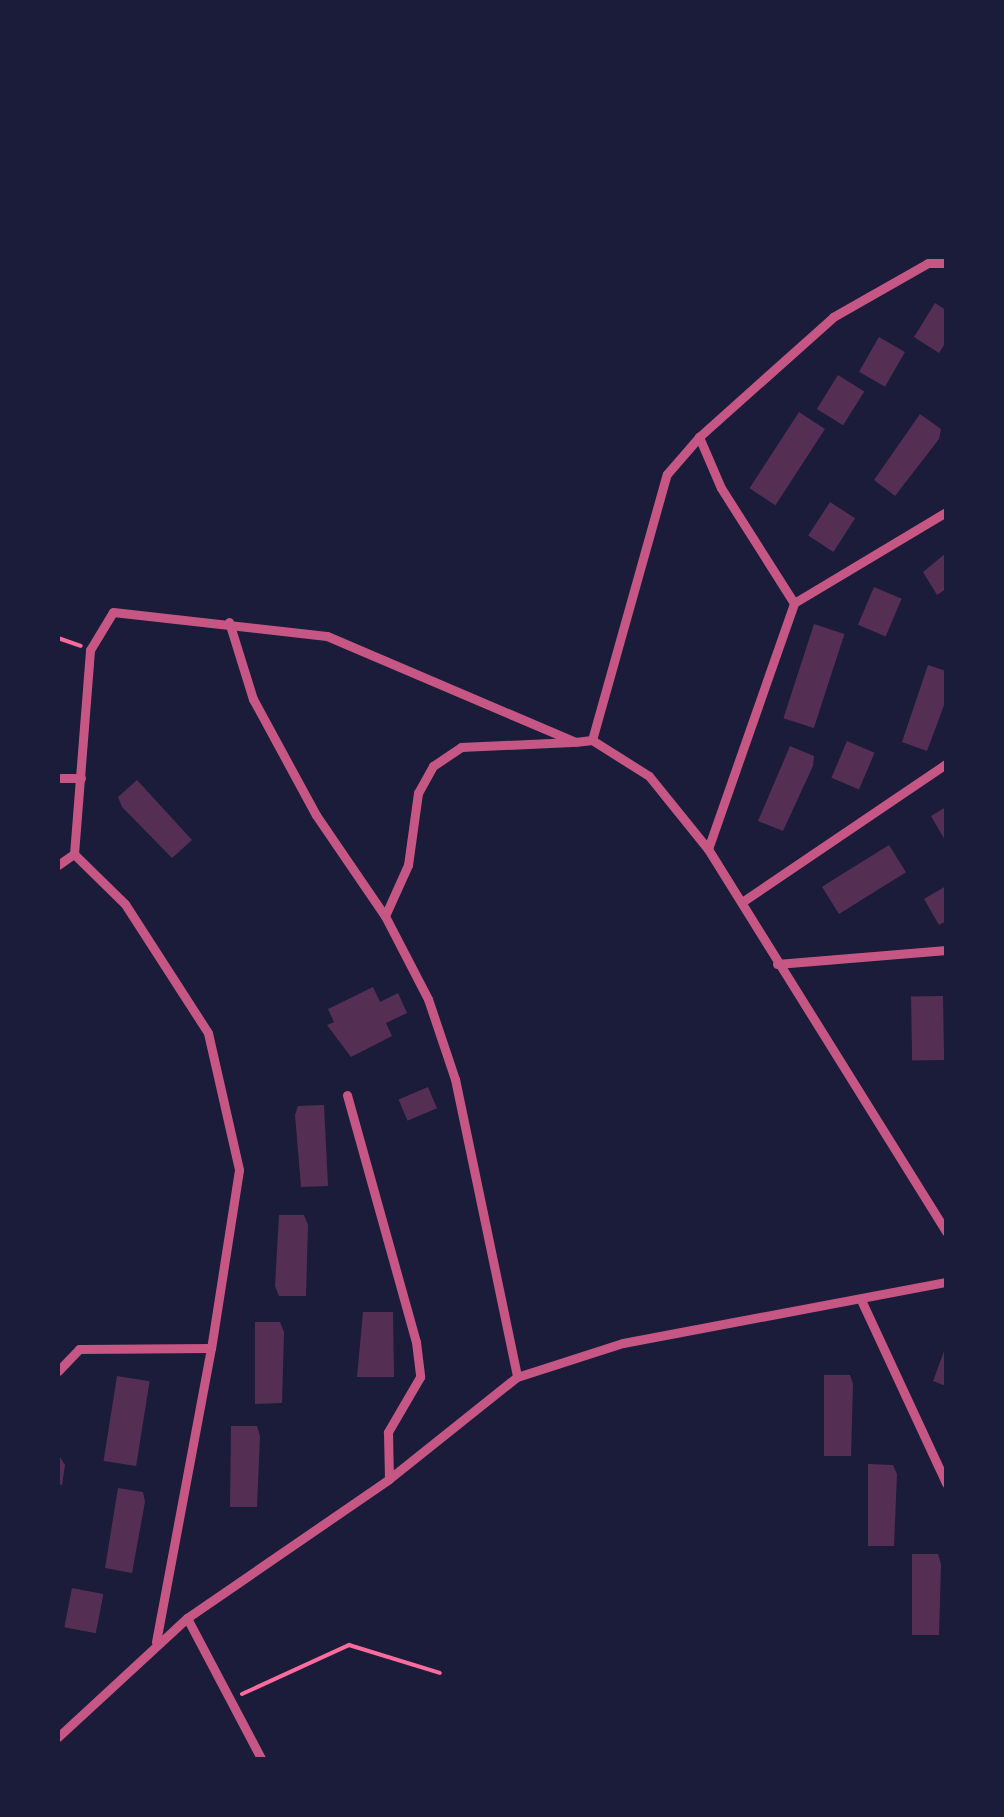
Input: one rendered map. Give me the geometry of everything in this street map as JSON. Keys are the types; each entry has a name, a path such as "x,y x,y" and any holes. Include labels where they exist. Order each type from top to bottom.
{"street":[{"path":"592,740 667,474 699,437 833,317 928,263 946,262"},
{"path":"699,437 721,488 794,603"},
{"path":"708,849 794,603 946,512"},
{"path":"74,854 90,650 113,612 327,636 574,742"},
{"path":"229,622 253,699 316,814 385,916 428,999 455,1079 517,1377"},
{"path":"385,916 408,865 418,792 433,766 461,748 592,740 649,776 708,849 946,1232"},
{"path":"742,902 946,764"},
{"path":"58,778 81,778"},
{"path":"58,865 74,854"},
{"path":"74,854 125,904 208,1033 238,1170 211,1348 156,1643"},
{"path":"777,964 946,950"},
{"path":"347,1095 416,1342 420,1377 388,1432 389,1480"},
{"path":"58,1737 186,1618 389,1480 517,1377 623,1343 862,1302 946,1282"},
{"path":"862,1302 946,1483"},
{"path":"58,1372 79,1350 211,1348"},
{"path":"186,1618 234,1698 262,1760"}],"path":[{"path":"58,638 90,650"},
{"path":"234,1698 349,1644 440,1673"}],"building":[{"path":"935,303 946,310 946,342 939,353 914,337"},
{"path":"879,337 905,352 885,387 859,372"},
{"path":"838,375 864,391 843,425 817,409"},
{"path":"799,412 825,429 775,505 749,488"},
{"path":"920,414 941,429 939,439 895,496 874,480"},
{"path":"830,502 855,518 833,552 808,536"},
{"path":"946,553 946,589 937,595 923,572"},
{"path":"874,587 902,599 886,636 858,625"},
{"path":"814,624 844,634 814,728 783,718"},
{"path":"928,665 946,671 946,700 927,751 902,742"},
{"path":"847,741 875,753 859,790 831,778"},
{"path":"790,746 814,756 783,831 758,821"},
{"path":"137,780 192,840 172,858 122,807 118,797"},
{"path":"946,807 946,842 931,816"},
{"path":"889,845 906,872 839,914 822,887"},
{"path":"946,886 946,921 939,925 924,899"},
{"path":"373,987 380,1002 398,993 407,1013 386,1023 392,1036 351,1057 327,1025 334,1022 328,1009"},
{"path":"943,996 944,1060 912,1061 911,997"},
{"path":"428,1087 437,1108 408,1121 399,1100"},
{"path":"324,1105 328,1186 301,1187 295,1115 298,1106"},
{"path":"279,1215 304,1215 308,1225 306,1296 279,1296 275,1286"},
{"path":"363,1312 393,1312 394,1377 357,1377"},
{"path":"255,1322 280,1322 284,1332 282,1403 255,1404"},
{"path":"946,1346 946,1386 933,1381"},
{"path":"824,1375 850,1375 853,1384 851,1456 824,1456"},
{"path":"117,1376 150,1381 136,1466 104,1461"},
{"path":"231,1426 257,1426 257,1507 230,1507"},
{"path":"58,1454 65,1465 62,1485 58,1484"},
{"path":"868,1464 893,1465 897,1474 894,1546 868,1546"},
{"path":"118,1488 143,1492 145,1502 132,1573 105,1568"},
{"path":"912,1554 938,1554 939,1635 912,1635"},
{"path":"72,1588 103,1594 96,1633 64,1627"}]}
